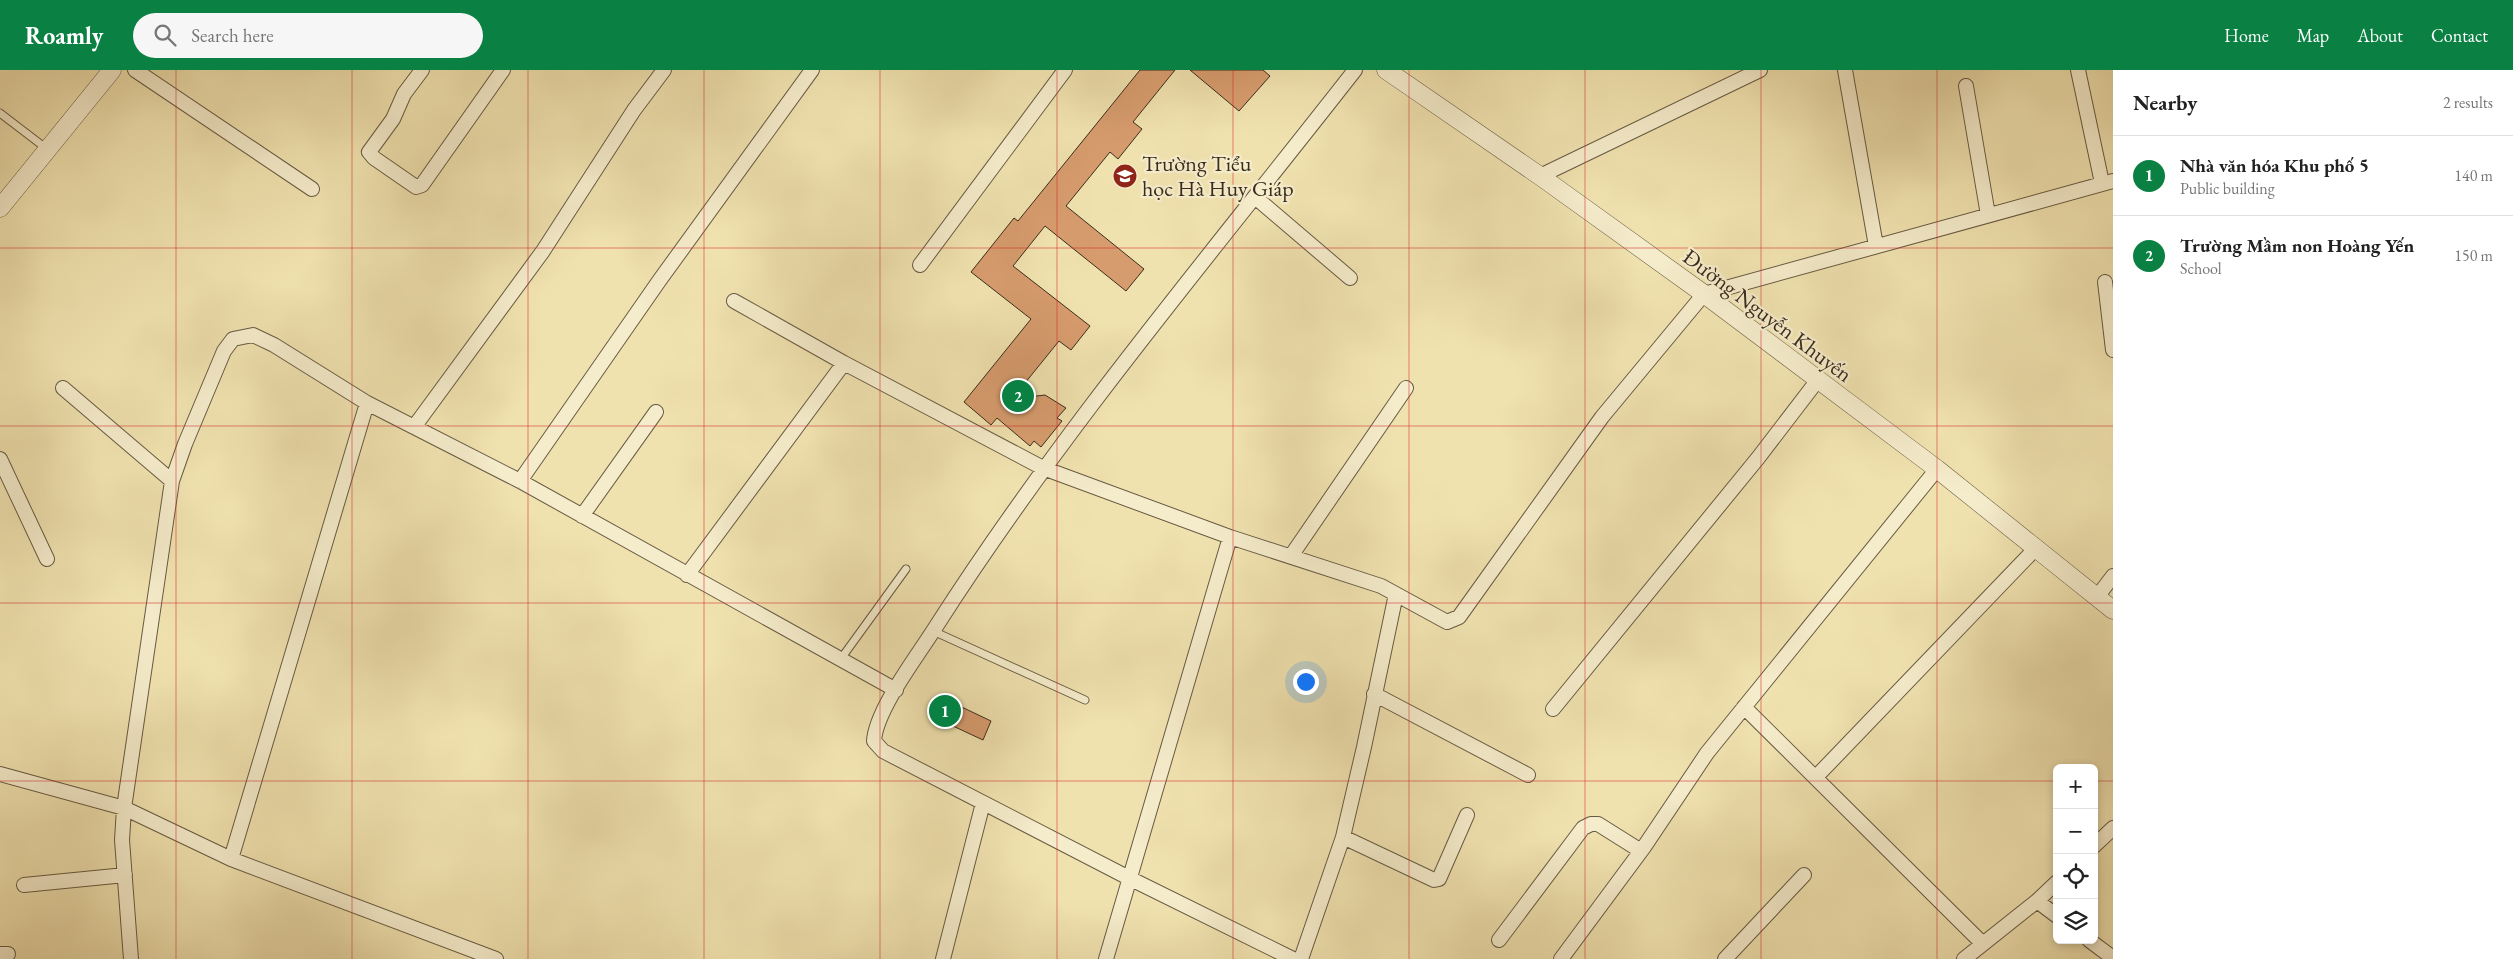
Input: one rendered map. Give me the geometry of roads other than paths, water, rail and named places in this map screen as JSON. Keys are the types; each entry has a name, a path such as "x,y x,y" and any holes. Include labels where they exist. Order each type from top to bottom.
{"street":[{"path":"0,208 112,70"},
{"path":"135,70 312,189"},
{"path":"422,70 404,94 393,119 369,152 374,158 416,187 422,185 503,70"},
{"path":"414,428 543,251 634,110 664,70"},
{"path":"520,481 659,281 812,70"},
{"path":"920,264 1065,70"},
{"path":"1293,959 982,803 883,751 874,741 875,729 896,690 977,563 1043,468 1354,70"},
{"name":"Đường Nguyễn Khuyến","path":"1386,70 1540,176 1704,294 1817,381 1937,469 2113,610"},
{"path":"1540,176 1760,70"},
{"path":"1845,70 1876,246"},
{"path":"734,301 844,363 1043,468 1230,536 1355,576 1396,594 1446,622 1459,618 1602,417 1704,294 2108,182 2078,70"},
{"path":"1966,86 1988,215"},
{"path":"1255,198 1350,278"},
{"path":"2105,282 2113,350"},
{"path":"131,959 122,840 124,808 172,481 185,444 224,351 233,339 253,335 274,344 367,403 520,481 896,690"},
{"path":"687,575 844,363"},
{"path":"1553,709 1758,458 1817,381"},
{"path":"63,388 172,481"},
{"path":"1291,556 1406,388"},
{"path":"231,859 367,403"},
{"path":"582,516 656,412"},
{"path":"0,459 47,559"},
{"path":"1561,959 1641,851 1707,753 1937,469"},
{"path":"1106,959 1230,536"},
{"path":"1816,777 2035,549"},
{"path":"2097,597 2113,576"},
{"path":"1301,959 1343,837 1396,594"},
{"path":"1374,694 1528,775"},
{"path":"1744,707 1982,943"},
{"path":"0,774 124,808 231,859 496,959"},
{"path":"943,959 982,803"},
{"path":"1343,837 1434,880 1439,879 1467,814"},
{"path":"1499,940 1583,828 1591,824 1598,824 1641,851"},
{"path":"2098,842 2113,828"},
{"path":"24,885 125,875"},
{"path":"1725,959 1804,875"},
{"path":"1964,959 2037,901 2053,886"},
{"path":"2037,901 2053,913"},
{"path":"2094,944 2113,958"}],"lane":[{"path":"0,113 47,149"},
{"path":"840,660 906,568"},
{"path":"933,631 1085,700"}],"place":[{"name":"Trường Tiểu học Hà Huy Giáp","path":"1125,176"},
{"name":"Trường Mầm non Hoàng Yến","path":"1018,396"},
{"name":"Nhà văn hóa Khu phố 5","path":"945,711"}]}
